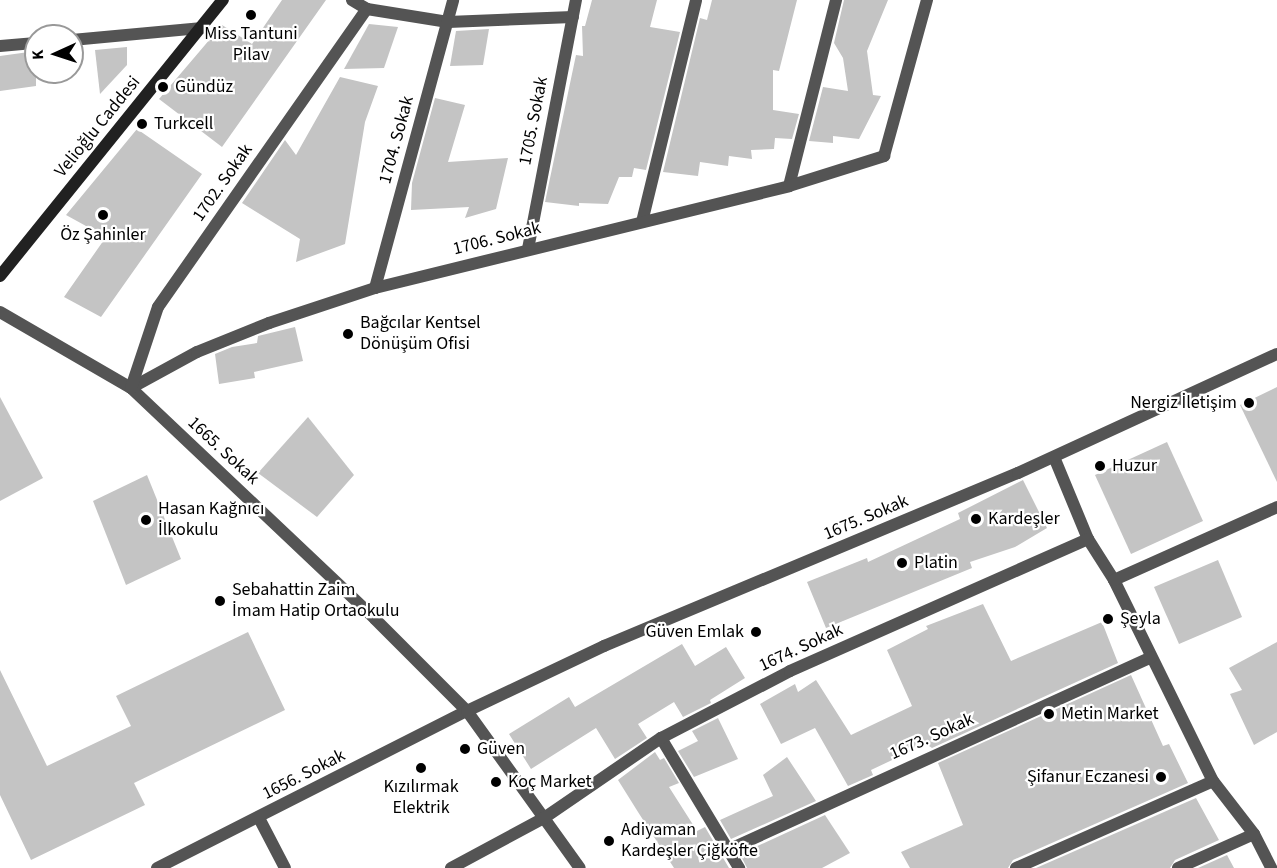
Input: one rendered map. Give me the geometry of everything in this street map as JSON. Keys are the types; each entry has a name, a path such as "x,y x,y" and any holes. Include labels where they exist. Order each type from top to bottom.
{"street":[{"name":"Velioğlu Caddesi","path":"0,276 223,0"},
{"path":"352,0 367,9 448,22 573,17"},
{"name":"1704. Sokak","path":"375,288 453,0"},
{"name":"1705. Sokak","path":"528,249 576,0"},
{"path":"642,222 696,0"},
{"path":"789,186 836,0"},
{"name":"1706. Sokak","path":"131,388 197,352 248,331 375,288 789,186 884,156 927,0"},
{"name":"1702. Sokak","path":"131,388 158,307 367,9"},
{"path":"84,39 202,28"},
{"path":"0,46 24,44"},
{"name":"1665. Sokak","path":"0,312 131,388 375,619 467,711 580,868"},
{"name":"1675. Sokak","path":"467,711 604,646 1054,457 1277,354"},
{"path":"1054,457 1088,538 1114,580 1214,781 1254,834 1271,868"},
{"path":"1114,580 1277,507"},
{"name":"1674. Sokak","path":"451,868 544,818 661,738 790,671 1088,538"},
{"name":"1673. Sokak","path":"728,850 1151,657"},
{"name":"1656. Sokak","path":"158,868 467,711"},
{"path":"661,738 739,868"},
{"path":"1016,868 1214,781"},
{"path":"260,818 285,868"},
{"path":"1178,868 1254,834"}],"building":[{"path":"282,0 326,0 222,147 159,99 222,25 252,44"},
{"path":"592,0 657,0 650,27 680,32 646,170 634,168 632,177 619,177 608,204 579,203 579,206 545,202 576,55 583,56 582,26 585,26"},
{"path":"712,0 797,0 779,71 773,70 773,110 799,114 792,139 775,138 774,149 751,150 752,159 729,156 728,166 700,162 698,176 663,172 700,18 707,20"},
{"path":"844,0 888,0 867,51 873,95 881,96 859,139 833,136 833,143 809,141 823,87 848,91 843,58 834,43"},
{"path":"369,24 398,27 384,68 344,69"},
{"path":"489,29 483,65 450,66 456,31"},
{"path":"127,47 127,65 100,94 95,50"},
{"path":"24,53 24,84 36,84 36,86 0,91 0,56"},
{"path":"340,77 378,86 365,122 345,244 296,262 300,239 242,203 285,140 296,155"},
{"path":"435,98 465,105 448,162 508,158 496,209 465,218 469,207 411,210 412,183"},
{"path":"137,129 202,174 101,317 64,297 106,237 66,215"},
{"path":"295,327 303,361 254,372 255,378 219,384 215,354 232,347 257,343 258,336"},
{"path":"1277,387 1277,482 1240,405"},
{"path":"0,397 43,478 0,501"},
{"path":"308,417 354,475 317,517 258,473"},
{"path":"1167,442 1203,521 1131,554 1095,475"},
{"path":"147,475 181,559 126,585 93,501"},
{"path":"1023,480 1047,528 1015,547 970,562 972,568 826,628 807,582 867,558 868,562 960,519 958,513"},
{"path":"1218,560 1242,617 1179,644 1154,587"},
{"path":"983,604 1011,661 1102,622 1118,663 932,748 926,744 871,770 873,775 848,786 815,728 781,744 760,704 795,684 798,692 816,680 851,735 912,706 887,650 928,629 926,626"},
{"path":"248,632 285,710 134,783 145,805 31,860 0,795 0,670 47,766 131,726 116,696"},
{"path":"1277,642 1277,732 1254,745 1230,694 1242,690 1229,668"},
{"path":"682,644 695,666 726,647 745,678 710,700 711,703 683,717 674,702 638,724 647,738 615,759 596,728 531,769 509,734 569,697 575,707"},
{"path":"1131,675 1163,746 1169,744 1188,783 1013,860 1008,868 910,868 901,852 963,825 938,763"},
{"path":"718,718 738,759 694,777 678,751 698,741 692,731"},
{"path":"655,752 660,760 664,758 679,783 669,787 697,831 705,827 729,868 674,868 638,812 618,780"},
{"path":"787,757 816,801 731,839 720,820 773,796 763,775"},
{"path":"1196,798 1219,840 1175,860 1170,868 1036,868"},
{"path":"825,815 850,853 822,868 747,868 740,854"},
{"path":"1227,855 1234,868 1198,868"}],"place":[{"name":"Miss Tantuni Pilav","path":"251,15"},
{"name":"Gündüz","path":"163,87"},
{"name":"Turkcell","path":"142,124"},
{"name":"Öz Şahinler","path":"103,215"},
{"name":"Bağcılar Kentsel Dönüşüm Ofisi","path":"348,334"},
{"name":"Nergiz İletişim","path":"1249,403"},
{"name":"Huzur","path":"1100,466"},
{"name":"Kardeşler","path":"976,519"},
{"name":"Hasan Kağnıcı İlkokulu","path":"146,520"},
{"name":"Platin","path":"902,563"},
{"name":"Sebahattin Zaim İmam Hatip Ortaokulu","path":"220,601"},
{"name":"Şeyla","path":"1108,619"},
{"name":"Güven Emlak","path":"756,632"},
{"name":"Metin Market","path":"1049,714"},
{"name":"Güven","path":"465,749"},
{"name":"Kızılırmak Elektrik","path":"421,768"},
{"name":"Şifanur Eczanesi","path":"1161,777"},
{"name":"Koç Market","path":"496,782"},
{"name":"Adiyaman Kardeşler Çiğköfte","path":"609,841"}]}
